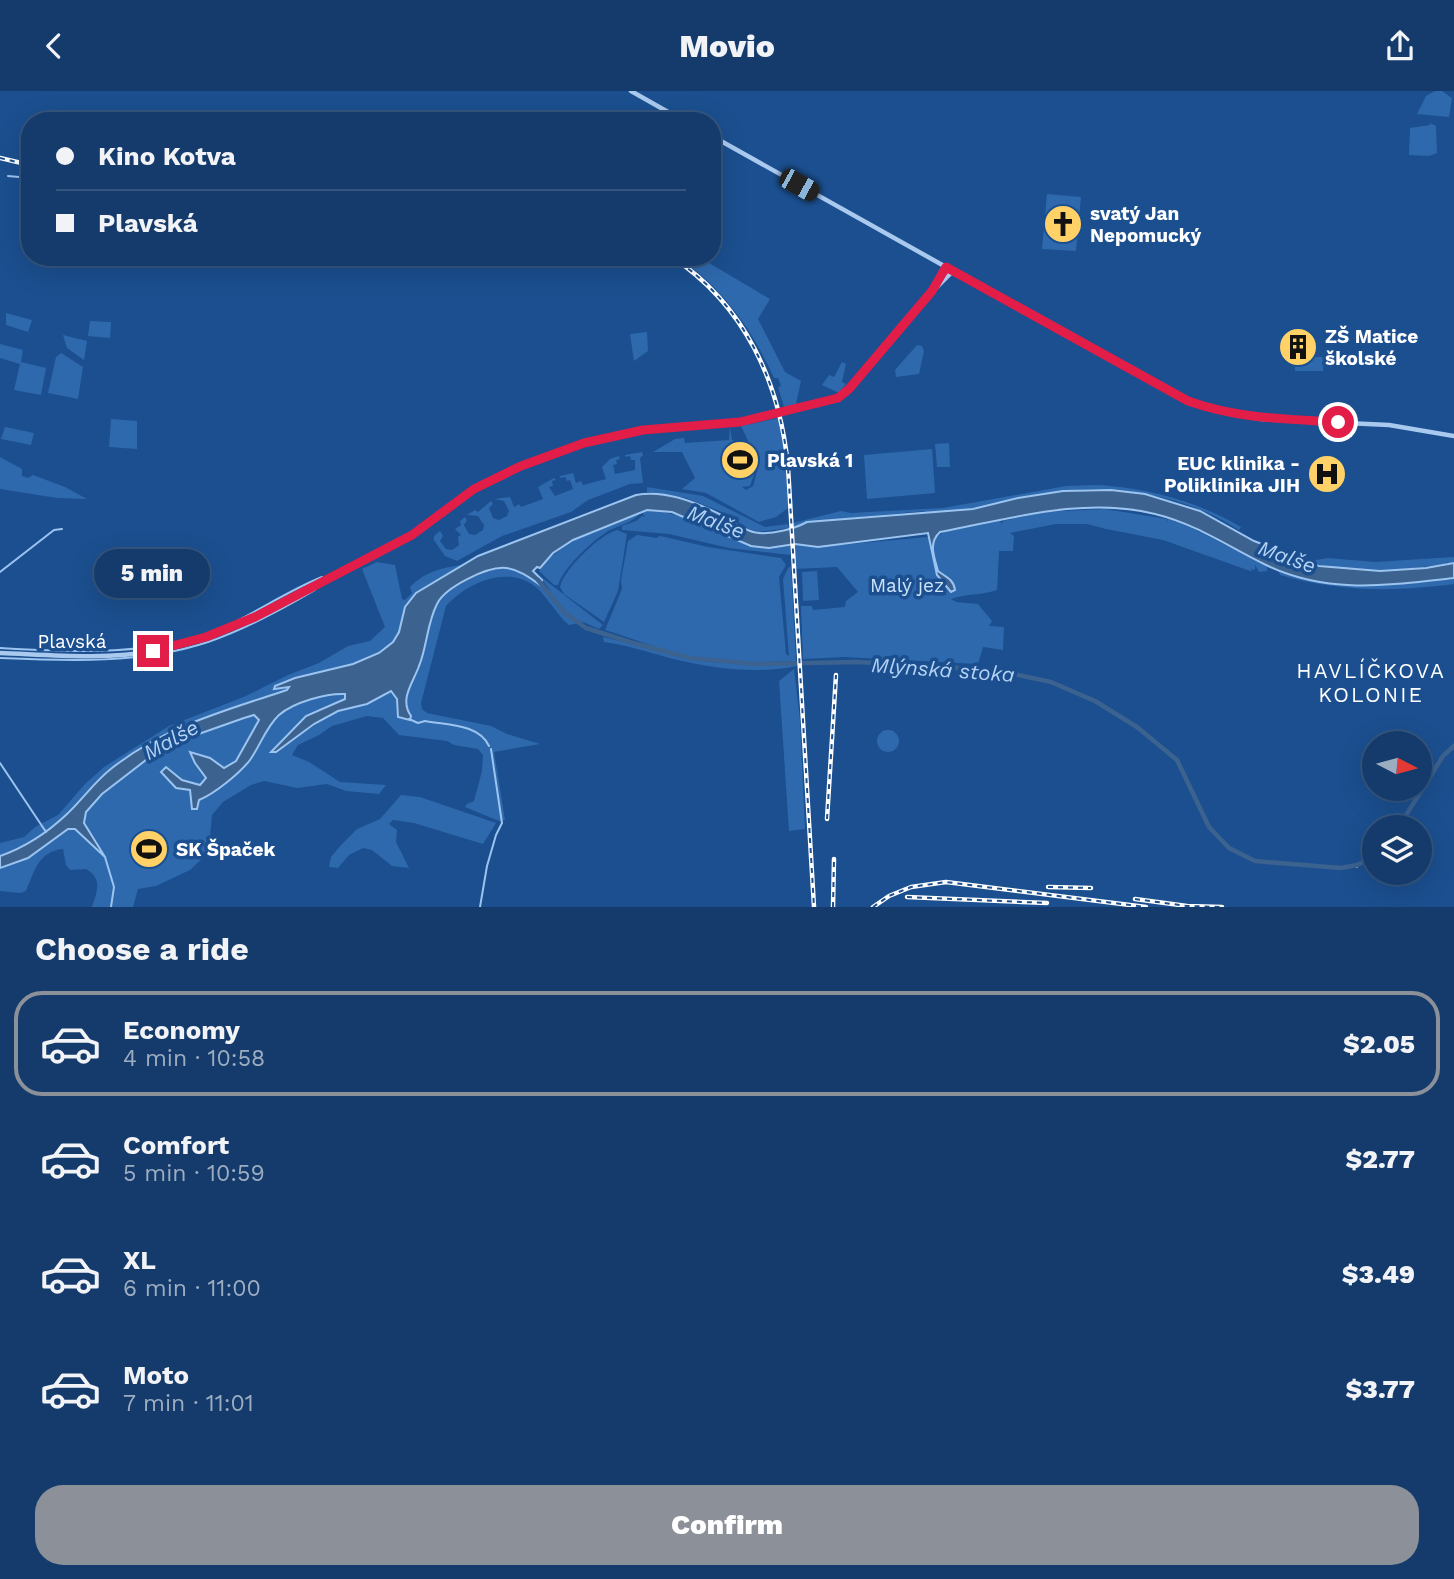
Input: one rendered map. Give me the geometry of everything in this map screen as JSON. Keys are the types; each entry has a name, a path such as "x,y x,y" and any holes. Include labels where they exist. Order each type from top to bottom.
{"street":[{"path":"631,91 668,112"},
{"path":"721,141 1174,395 1202,405 1261,419 1389,425 1454,436"},
{"path":"932,291 946,267"},
{"path":"932,291 953,271"},
{"name":"Plavská","path":"0,653 110,655 153,651 195,641 255,617 399,542 474,489 527,464 584,443 618,435 643,430 740,422 835,400 844,395 932,291"}],"green space":[{"path":"1442,91 1452,98 1449,117 1417,114 1426,96"},
{"path":"1430,123 1436,126 1437,153 1429,156 1409,155 1410,128"},
{"path":"1047,194 1081,197 1076,251 1042,249"},
{"path":"690,266 714,266 770,299 758,319 785,372 801,381 796,404 784,407 778,378 774,378 746,326 723,297"},
{"path":"6,313 32,320 28,332 6,325"},
{"path":"90,321 111,322 110,338 88,336"},
{"path":"647,332 648,351 634,361 630,334"},
{"path":"63,335 87,341 84,360 67,348"},
{"path":"0,344 23,350 21,362 46,368 41,395 14,390 20,364 0,358"},
{"path":"917,345 922,346 924,351 919,374 896,377 895,370"},
{"path":"61,353 83,367 78,399 48,393 56,357"},
{"path":"1295,357 1324,357 1323,371 1295,371"},
{"path":"842,362 846,364 842,382 846,384 839,393 822,385 829,375 834,377"},
{"path":"779,418 788,508 776,517 759,522 706,493 682,489 695,478 682,452 653,452 675,439 684,438 685,443 729,440 730,427 732,440 747,450 757,466 750,486 742,487 746,490 753,486 759,464 741,426"},
{"path":"111,419 137,421 137,449 109,447"},
{"path":"5,427 34,433 31,445 1,439"},
{"path":"949,443 950,467 937,467 935,444"},
{"path":"932,449 935,493 867,499 864,455"},
{"path":"642,452 640,458 643,483 630,484 588,500 571,512 502,536 457,561 445,556 434,540 434,536 440,531 443,536 440,541 446,549 452,550 459,545 458,537 461,535 455,529 465,517 467,520 464,525 469,534 475,535 483,530 484,525 478,516 467,515 475,510 478,512 491,501 493,504 489,508 493,518 499,520 507,516 509,511 504,501 494,499 510,497 514,507 519,504 521,507 543,499 538,487 554,478 556,480 552,481 553,486 549,487 555,496 573,489 570,480 560,476 573,473 576,483 581,481 583,485 606,479 602,467 610,459 619,456 617,464 613,465 615,474 635,470 635,460 625,455"},
{"path":"0,457 22,469 22,476 28,478 33,475 87,499 57,498 0,489"},
{"path":"1105,485 1161,495 1211,511 1241,527 1239,530 1177,501 1108,489 1085,489 1041,494 968,510 925,514 925,511 806,522 793,528 793,523 841,511 851,513 943,508 1066,486"},
{"path":"647,487 703,496 765,527 788,524 789,528 759,532 749,529 722,512 686,498 647,492"},
{"name":"Malý jez","path":"1105,509 1167,519 1167,522 1168,519 1206,535 1267,567 1267,571 1259,572 1255,565 1255,570 1250,569 1253,572 1163,540 1087,524 1056,524 1010,533 1014,536 1013,551 999,551 997,590 951,599 978,604 992,621 989,626 1004,627 1003,650 983,647 978,664 844,657 803,659 801,606 812,606 813,610 845,607 846,601 858,592 837,567 795,569 795,544 818,547 938,536 944,532 1000,521 1002,524 1003,521 1042,512"},
{"path":"644,511 660,511 687,518 750,546 769,548 790,545 790,555 729,548 669,534 622,530 622,526 645,517"},
{"path":"641,512 630,521 608,531 586,548 572,563 558,585 554,585 539,571 572,542"},
{"path":"617,530 627,534 618,591 604,622 564,594 560,587 568,571 583,554 601,538"},
{"path":"637,535 659,536 708,547 781,558 786,565 779,577 786,654 789,656 783,579 791,566 796,661 744,662 693,657 605,630 622,589 621,580 628,541"},
{"path":"1287,554 1310,561 1328,558 1375,562 1454,557 1454,562 1448,564 1446,561 1446,564 1405,569 1365,570 1326,566"},
{"path":"377,562 395,565 402,599 405,600 412,593 410,587 421,578 441,569 462,565 442,578 402,616 399,632 393,642 379,653 353,664 295,678 275,689 285,686 289,687 287,690 196,721 153,741 106,773 52,827 0,856 0,843 24,837 35,827 58,815 104,767 169,726 246,696 319,663 348,646 370,641 385,627 362,569"},
{"path":"505,568 523,572 551,591 536,573 603,625 599,629 583,622 569,625 537,588 514,577 477,583 446,606 421,703 422,709 427,713 491,726 540,744 494,752 505,820 499,821 465,807 474,801 482,771 483,755 478,749 454,745 447,741 399,735 383,718 367,716 332,726 298,745 292,755 309,762 340,782 386,785 379,794 346,791 327,784 297,788 264,781 251,785 223,802 212,815 206,855 190,870 156,886 138,889 133,907 92,907 97,886 95,877 86,869 70,870 66,865 63,849 42,858 26,891 0,891 0,868 28,858 68,829 75,829 103,854 84,822 86,812 102,794 155,753 176,742 254,715 259,720 236,761 223,769 210,758 195,763 206,778 200,785 182,780 166,767 162,771 176,788 190,790 192,809 196,809 199,800 233,777 254,755 274,720 285,710 301,702 345,694 345,699 306,716 272,751 338,711 367,704 392,691 397,699 398,717 411,716 406,702 408,692 420,665 431,615 437,602 458,584 477,575"},
{"path":"817,571 819,600 803,601 802,572"},
{"path":"1279,572 1302,579 1345,585 1388,585 1454,579 1454,584 1366,589 1302,581 1280,575"},
{"path":"603,637 707,662 797,666 753,670 707,666 604,642"},
{"path":"794,669 800,720 805,829 789,831 779,681"},
{"path":"888,730 896,733 899,741 896,749 888,752 880,749 877,741 880,733"},
{"path":"401,795 420,797 496,823 483,844 414,823 393,820 389,824 397,830 396,842 409,868 392,866 372,850 363,848 349,855 338,868 329,867 331,857 357,829 380,819"}],"water":[{"name":"Malše","path":"1111,490 1145,494 1200,511 1254,541 1319,566 1380,571 1454,563 1454,578 1382,585 1312,581 1266,565 1170,518 1129,509 1102,507 1048,511 940,532 934,541 934,555 938,571 953,583 955,590 951,592 937,575 928,533 818,547 795,544 769,548 751,546 672,512 647,510 573,540 553,553 540,568 537,567 533,571 542,580 540,585 516,570 498,568 468,579 442,597 434,611 422,659 408,691 406,703 410,720 398,717 397,699 391,691 367,704 338,711 314,724 276,752 271,752 306,716 345,699 345,694 302,702 279,715 270,725 254,755 233,777 199,800 197,809 192,809 190,790 176,788 161,772 166,767 182,780 200,785 206,778 190,752 210,758 224,768 236,761 259,720 254,715 176,742 155,753 102,794 86,812 84,823 105,857 75,829 68,829 28,858 0,868 0,856 44,833 67,814 106,773 132,753 174,730 287,690 289,687 274,689 275,686 295,678 353,664 379,653 393,642 399,632 405,607 416,593 478,556 636,495 659,494 682,498 746,529 765,533 784,531 807,522 973,509 1063,491"}],"waterway":[{"path":"8,176 21,177"},
{"path":"0,572 54,530 62,529"},
{"path":"0,648 84,651 168,644 222,628 322,577"},
{"name":"Mlýnská stoka","path":"538,580 565,613 586,628 690,658 756,664 856,662 946,667 1000,671 1051,682 1095,701 1137,727 1177,760 1209,827 1229,848 1255,861 1341,868 1362,863"},
{"path":"0,658 131,658 183,649 250,625 315,590"},
{"path":"409,719 418,723 425,721 470,729 478,733 489,746"},
{"name":"Mlýnská stoka","path":"1406,815 1443,756 1454,746"},
{"path":"480,907 487,866 502,823 491,749"},
{"path":"0,763 46,832"},
{"path":"105,857 114,887 111,907"}],"railway":[{"path":"0,158 21,163"},
{"path":"684,266 720,298 739,322 767,376 784,436 814,907"},
{"path":"827,819 836,675"},
{"path":"833,907 834,859"},
{"path":"873,907 889,896 911,887 946,882 1146,907"},
{"path":"1048,887 1091,888"},
{"path":"907,897 1047,903"},
{"path":"1135,899 1187,906 1222,907"}],"place":[{"name":"svatý Jan Nepomucký","path":"1063,224"},
{"name":"ZŠ Matice školské","path":"1298,347"},
{"name":"Plavská 1","path":"740,460"},
{"name":"EUC klinika - Poliklinika JIH","path":"1327,474"},
{"name":"SK Špaček","path":"149,849"}],"district":[{"name":"HAVLÍČKOVA KOLONIE","path":"1371,683"}],"route":[{"path":"153,651 206,637 255,617 412,535 474,489 521,466 584,443 618,435 643,430 740,422 835,400 844,395 932,291 946,267 1188,401 1261,419 1338,422"}]}
